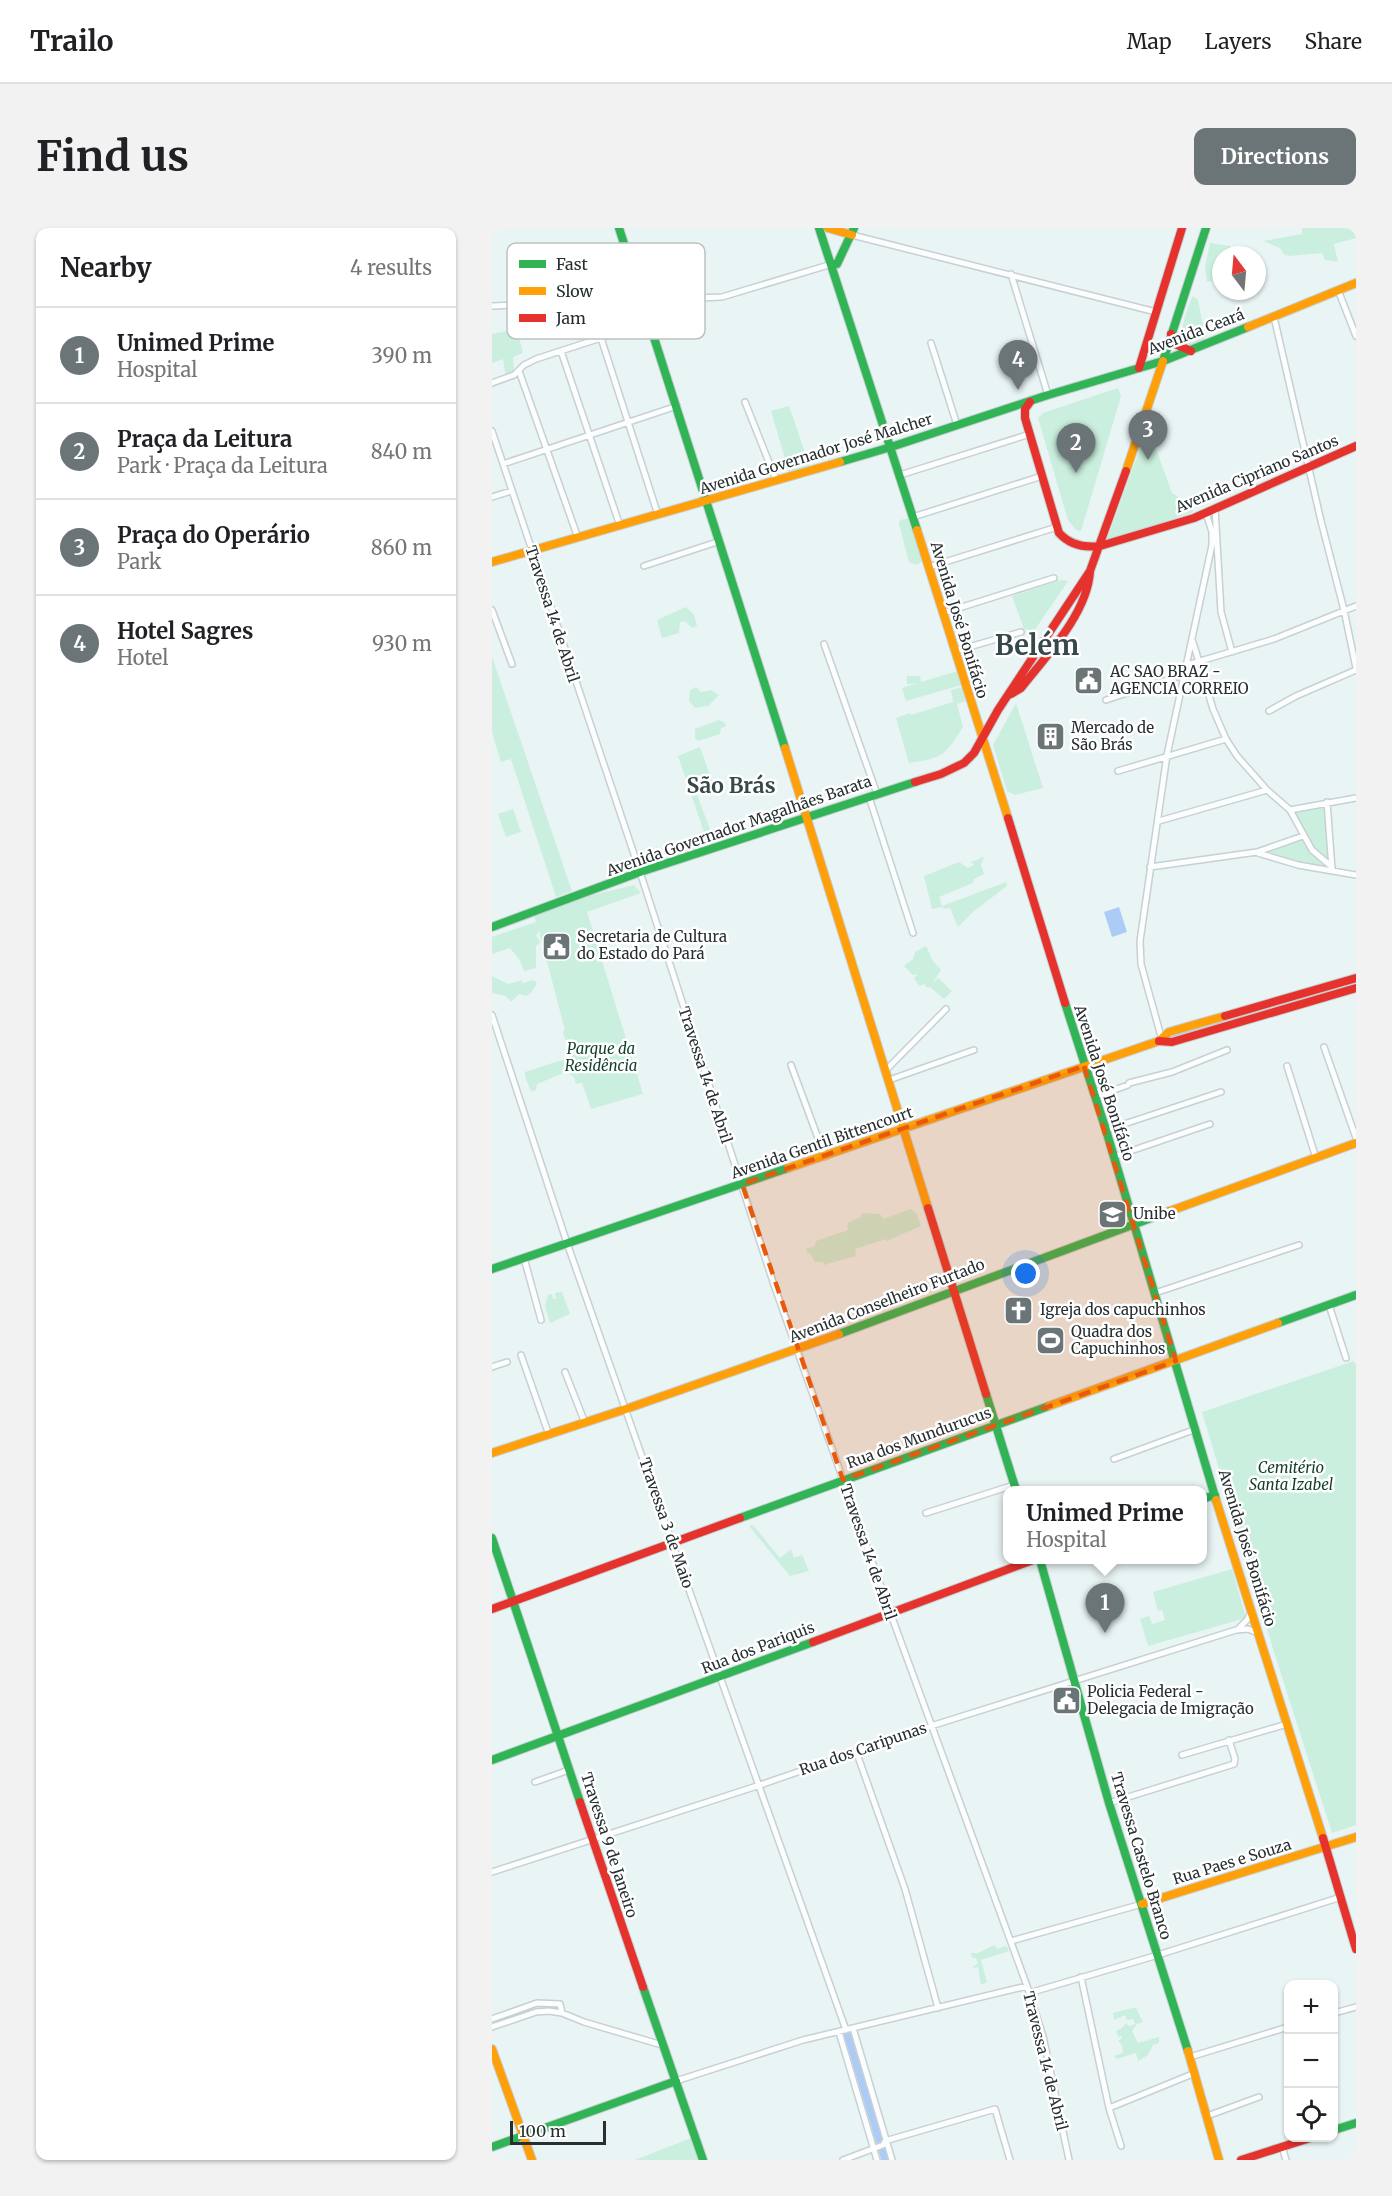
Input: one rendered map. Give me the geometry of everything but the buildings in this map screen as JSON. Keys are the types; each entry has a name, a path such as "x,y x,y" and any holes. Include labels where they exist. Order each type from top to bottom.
{"main road":[{"path":"619,228 624,243"},
{"name":"Avenida José Bonifácio","path":"819,228 984,738 1356,1949"},
{"path":"830,228 853,232 841,258 837,264 832,264"},
{"path":"1143,367 1156,312 1182,228"},
{"path":"1010,694 1041,643 1090,571 1163,361 1206,228"},
{"name":"Avenida Ceará","path":"1143,367 1191,351 1356,283"},
{"path":"1171,334 1177,347 1191,351"},
{"path":"655,339 905,1129 1014,1486"},
{"name":"Avenida Governador José Malcher","path":"492,562 891,447 1048,395 1143,367"},
{"path":"1030,402 1024,412 1057,527 1062,536 1076,544 1088,548 1100,546"},
{"name":"Avenida Cipriano Santos","path":"1100,546 1206,513 1356,446"},
{"path":"1010,694 1021,688 1068,625 1084,599 1091,577 1090,571"},
{"name":"Avenida Governador Magalhães Barata","path":"492,927 640,872 941,774 964,763 974,753 998,710 1010,694"},
{"name":"Avenida Gentil Bittencourt","path":"492,1269 825,1157 1161,1040 1169,1032 1356,978"},
{"name":"Avenida Gentil Bittencourt","path":"1161,1040 1172,1042 1356,988"},
{"name":"Avenida Conselheiro Furtado","path":"492,1453 798,1350 953,1290 1356,1143"},
{"name":"Rua dos Mundurucus","path":"492,1609 1356,1295"},
{"path":"1207,1498 1215,1495"},
{"name":"Travessa 9 de Janeiro","path":"492,1540 703,2160"},
{"name":"Rua dos Pariquis","path":"492,1760 1022,1564"},
{"name":"Travessa Castelo Branco","path":"1041,1564 1109,1803 1195,2073 1219,2160"},
{"name":"Rua Paes e Souza","path":"1142,1904 1356,1837"},
{"path":"492,2049 532,2160"},
{"path":"492,2146 676,2081"},
{"path":"1338,2129 1356,2123"},
{"path":"1241,2160 1296,2142"}],"street":[{"path":"853,232 1156,312"},
{"path":"705,298 722,297 832,264"},
{"path":"1011,274 1048,395"},
{"path":"1338,290 1356,336"},
{"path":"492,306 507,306"},
{"path":"1269,711 1356,669 1274,317"},
{"path":"492,383 514,375 531,361 598,339"},
{"path":"601,339 658,515"},
{"path":"931,343 957,425"},
{"path":"561,351 620,526"},
{"path":"519,371 578,538"},
{"path":"746,402 776,480"},
{"path":"502,465 677,406"},
{"name":"Travessa 14 de Abril","path":"492,432 640,872 774,1286 931,1726 1027,1986 1043,2036 1069,2160"},
{"path":"900,475 1030,434"},
{"path":"913,517 1042,476"},
{"path":"492,497 511,491"},
{"path":"1215,508 1221,612 1232,652"},
{"path":"1161,1040 1140,955 1143,911 1159,822 1167,755 1213,537 1206,513"},
{"path":"929,567 1057,527"},
{"path":"644,566 720,541"},
{"path":"1207,563 1219,563"},
{"path":"943,613 1054,578"},
{"path":"1187,665 1274,639 1356,606"},
{"path":"492,610 512,664"},
{"path":"955,651 1021,632"},
{"path":"1192,641 1226,739 1237,756 1267,790 1290,810 1312,850 1332,868"},
{"path":"824,644 873,795 913,933"},
{"path":"1106,699 1185,674"},
{"path":"1118,771 1226,739"},
{"path":"1159,822 1267,790"},
{"path":"1290,810 1356,798"},
{"path":"1327,802 1332,868"},
{"path":"1150,867 1257,852 1303,836"},
{"path":"1257,852 1298,865 1332,868 1356,875"},
{"path":"886,1070 946,1009"},
{"name":"Travessa 3 de Maio","path":"492,1015 567,1243 721,1677 757,1786 846,2030"},
{"path":"1324,1047 1356,1138"},
{"path":"889,1080 974,1050"},
{"path":"1093,1093 1098,1091 1100,1095 1129,1083 1172,1072 1227,1050"},
{"path":"791,1065 825,1157"},
{"path":"1287,1066 1316,1158"},
{"path":"1106,1130 1221,1092"},
{"path":"1113,1156 1210,1124"},
{"path":"1155,1293 1299,1245"},
{"path":"524,1258 541,1320"},
{"path":"1329,1305 1346,1358"},
{"path":"521,1355 549,1435"},
{"path":"492,1367 507,1362"},
{"path":"565,1372 585,1423"},
{"path":"1114,1459 1196,1429"},
{"path":"926,1514 1003,1492"},
{"path":"1236,1630 1247,1620 1252,1611"},
{"name":"Rua dos Caripunas","path":"492,1872 1074,1680 1236,1630 1248,1629 1260,1634"},
{"path":"1182,1755 1287,1724"},
{"path":"1109,1803 1232,1766 1235,1761 1229,1740"},
{"path":"856,1751 905,1889 938,2008"},
{"path":"535,1782 569,1770"},
{"path":"1029,1993 1341,1897"},
{"name":"Rua Paes e Souza","path":"1011,1941 1142,1904"},
{"path":"1081,1977 1109,2108 1121,2146"},
{"path":"676,2081 760,2053 1027,1986"},
{"path":"492,2019 543,2002 560,2004 562,2013"},
{"path":"1338,2012 1356,2007"},
{"path":"492,2027 536,2012 549,2011 562,2013 584,2022 662,2045"},
{"path":"853,2028 884,2143 892,2160"},
{"path":"1190,2057 1284,2028"},
{"path":"839,2032 877,2160"},
{"path":"1109,2108 1195,2073"},
{"path":"1207,2116 1259,2097"},
{"path":"843,2160 884,2143 995,2109 1010,2160"},
{"path":"1282,2146 1286,2160"}],"highlighted area":[{"path":"1084,1066 1176,1361 843,1480 742,1184"}],"green space":[{"path":"1302,228 1356,228 1356,238 1334,244 1338,262 1325,260 1322,253 1289,256 1284,254 1280,248 1263,241 1302,234"},
{"path":"1210,243 1230,246 1212,246 1212,281 1207,282 1205,267"},
{"path":"1193,296 1198,300 1203,325 1207,326 1207,336 1194,347 1180,342"},
{"path":"507,331 507,339 520,339 523,353 513,357 514,375 506,378 503,359 492,363 492,334"},
{"path":"1118,388 1121,396 1081,531 1076,530 1068,520 1038,418 1043,413"},
{"path":"789,406 811,470 790,476 771,411"},
{"path":"1148,427 1172,493 1192,505 1193,512 1106,542"},
{"path":"910,518 924,560 917,565 909,562 899,524 900,520"},
{"path":"1061,580 1068,581 1034,631 1024,629 1012,596"},
{"path":"686,607 694,615 697,626 692,628 685,621 680,622 679,633 662,638 657,620"},
{"path":"492,657 572,891 556,897 511,759 501,762 492,732"},
{"path":"961,670 965,684 906,701 902,688 917,683 907,684 907,676 920,676 921,682"},
{"path":"696,687 701,692 711,690 719,695 708,706 695,708 689,701 690,690"},
{"path":"962,687 966,701 957,704 963,727 947,750 936,757 909,763 896,718 953,702 951,690"},
{"path":"1016,703 1043,788 1015,795 1007,791 993,745"},
{"path":"719,720 726,726 721,728 720,734 698,741 695,738 695,729"},
{"path":"700,747 712,781 695,789 712,835 705,835 678,756"},
{"path":"1325,805 1331,869 1266,851 1306,837 1293,811"},
{"path":"513,809 521,832 506,837 498,814"},
{"path":"984,857 981,865 984,874 974,879 973,883 939,897 942,906 1006,882 1007,886 974,911 958,927 950,908 932,909 924,876 959,862 968,868 974,865 971,862"},
{"name":"Parque da Residência","path":"634,885 641,893 587,912 643,1094 591,1109 582,1083 576,1084 574,1077 566,1072 537,1084 536,1090 531,1091 525,1072 571,1057 563,1032 565,1030 539,931 536,936 541,942 536,946 536,968 524,971 519,959 510,948 492,954 492,937 536,922 534,916 580,898"},
{"path":"926,946 933,961 941,970 932,984 938,978 952,991 944,999 930,987 924,984 919,986 914,978 916,974 913,975 904,966 913,959 915,952"},
{"path":"492,976 508,984 522,980 522,983 534,980 537,983 531,993 526,996 519,994 511,1002 506,996 492,993"},
{"path":"911,1209 917,1214 921,1226 887,1241 886,1239 855,1249 856,1256 824,1265 823,1262 815,1262 810,1253 808,1254 806,1249 815,1246 816,1241 848,1230 847,1223 861,1217 861,1213 880,1214 883,1219"},
{"path":"562,1292 570,1314 550,1323 545,1306 548,1295 552,1294 553,1299 556,1299 555,1293"},
{"name":"Cemitério Santa Izabel","path":"1354,1361 1356,1365 1356,1825 1332,1833 1274,1652 1202,1412"},
{"path":"753,1525 780,1558 791,1549 794,1558 802,1555 809,1571 790,1576 749,1526"},
{"path":"1232,1569 1246,1618 1148,1646 1140,1619 1149,1616 1152,1624 1165,1620 1162,1610 1158,1611 1153,1592"},
{"path":"995,1945 997,1949 1006,1946 1009,1951 981,1960 987,1982 981,1985 978,1967 973,1968 978,1964 976,1958 972,1958 971,1953 978,1953"},
{"path":"1136,2008 1143,2022 1137,2024 1132,2031 1138,2043 1159,2037 1159,2043 1153,2045 1148,2055 1138,2061 1136,2053 1117,2059 1114,2056 1123,2053 1122,2045 1118,2041 1122,2036 1118,2037 1116,2031 1126,2023 1129,2026 1135,2024 1133,2019 1127,2020 1125,2015 1114,2020 1113,2013"},
{"path":"691,2138 698,2160 635,2160"}],"water":[{"path":"1119,907 1127,932 1112,937 1104,912"},
{"path":"1356,981 1356,985 1168,1040 1167,1035"}],"waterway":[{"path":"846,2030 885,2160"}],"traffic: fast":[{"path":"619,228 624,243"},
{"path":"819,228 917,530"},
{"path":"832,264 837,264 854,228"},
{"path":"1163,361 1206,228"},
{"path":"840,462 1048,395 1163,361 1248,327"},
{"path":"654,339 785,748"},
{"path":"492,927 640,872 915,782"},
{"path":"1065,1003 1106,1130 1216,1500"},
{"path":"492,1269 788,1168"},
{"path":"839,1334 1170,1211"},
{"path":"1278,1323 1356,1295"},
{"path":"986,1394 1015,1486"},
{"path":"740,1518 1049,1406"},
{"path":"1207,1497 1215,1495"},
{"path":"492,1538 580,1802"},
{"path":"1041,1564 1109,1803 1188,2051"},
{"path":"492,1760 813,1642"},
{"path":"643,1987 703,2160"},
{"path":"492,2147 676,2081"},
{"path":"1338,2129 1356,2123"}],"traffic: slow":[{"path":"828,228 852,235"},
{"path":"1248,327 1356,283"},
{"path":"1126,471 1163,361"},
{"path":"492,562 840,462"},
{"path":"917,530 1008,818"},
{"path":"785,748 928,1208"},
{"path":"788,1168 1159,1041 1169,1032 1225,1016"},
{"path":"1170,1211 1356,1143"},
{"path":"1049,1406 1278,1323"},
{"path":"492,1453 626,1409 839,1334"},
{"path":"1216,1500 1323,1838"},
{"path":"1142,1904 1356,1837"},
{"path":"492,2049 532,2160"},
{"path":"1188,2051 1219,2160"}],"traffic: jam":[{"path":"1139,368 1182,228"},
{"path":"1171,334 1175,344 1191,351"},
{"path":"1030,402 1025,409 1025,418 1059,533 1078,545 1100,546"},
{"path":"1100,546 1194,518 1356,446"},
{"path":"915,782 941,774 964,763 974,753 998,710 1090,571 1126,471"},
{"path":"1011,694 1021,688 1064,634 1081,603 1090,572"},
{"path":"1008,818 1065,1003"},
{"path":"1225,1016 1356,978"},
{"path":"1159,1041 1172,1042 1356,988"},
{"path":"928,1208 986,1394"},
{"path":"492,1609 740,1518"},
{"path":"813,1642 1022,1564"},
{"path":"580,1802 643,1987"},
{"path":"1323,1838 1356,1949"},
{"path":"1241,2160 1297,2142"}],"place":[{"name":"Hotel Sagres","path":"1018,390"},
{"name":"Praça do Operário","path":"1148,460"},
{"name":"Praça da Leitura","path":"1076,473"},
{"name":"AC SAO BRAZ - AGENCIA CORREIO","path":"1089,681"},
{"name":"Mercado de São Brás","path":"1050,737"},
{"name":"Secretaria de Cultura do Estado do Pará","path":"556,946"},
{"name":"Unibe","path":"1112,1214"},
{"name":"Igreja dos capuchinhos","path":"1019,1310"},
{"name":"Quadra dos Capuchinhos","path":"1050,1341"},
{"name":"Unimed Prime","path":"1105,1633"},
{"name":"Policia Federal - Delegacia de Imigração","path":"1066,1701"}],"district":[{"name":"Belém","path":"1037,646"},
{"name":"São Brás","path":"731,786"}]}
